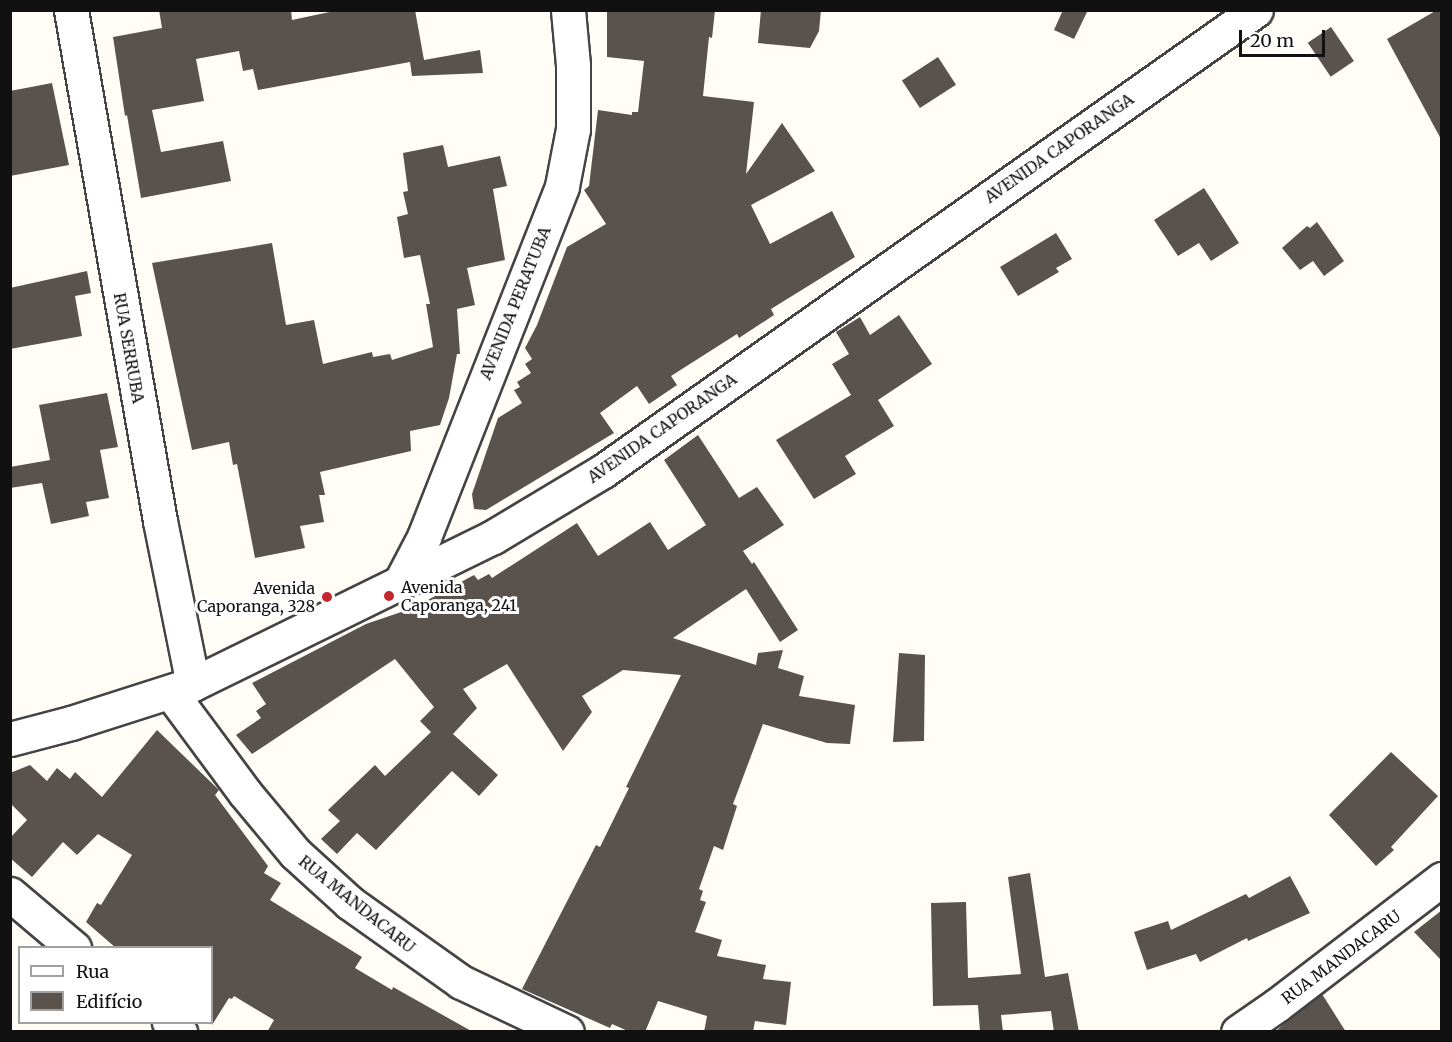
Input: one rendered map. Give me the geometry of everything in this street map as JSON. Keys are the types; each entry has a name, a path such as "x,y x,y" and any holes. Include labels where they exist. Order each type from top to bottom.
{"street":[{"name":"RUA SERRUBA","path":"71,10 160,521 182,688"},
{"name":"AVENIDA PERATUBA","path":"400,583 428,527 562,186 573,129 573,65 568,10"},
{"name":"AVENIDA CAPORANGA","path":"10,739 182,688 493,537 603,471 1256,10"},
{"name":"RUA MANDACARU","path":"182,688 245,793 295,853 350,903 461,982 567,1032"},
{"name":"RUA MANDACARU","path":"1238,1032 1287,998 1442,879"},
{"path":"10,894 72,946"}],"building":[{"path":"159,10 291,10 292,20 339,10 415,10 424,60 480,50 483,73 412,76 410,62 258,90 253,69 243,71 239,51 196,59 204,101 152,110 161,152 223,141 231,181 141,198 113,37 162,28"},
{"path":"607,10 715,10 712,38 709,37 703,96 754,102 746,174 782,123 815,171 751,205 770,244 832,211 855,257 771,309 774,315 739,338 737,334 671,376 677,385 649,404 637,386 600,413 614,433 486,510 474,509 472,494 498,418 522,403 514,390 520,387 517,382 531,373 525,364 532,359 525,348 537,325 567,247 606,224 584,190 589,186 598,110 632,115 632,112 638,112 644,61 607,57"},
{"path":"761,10 821,10 819,31 810,48 758,43"},
{"path":"1063,10 1088,10 1074,39 1054,30"},
{"path":"1437,10 1442,10 1442,141 1387,39"},
{"path":"1331,27 1354,61 1331,77 1308,43"},
{"path":"938,57 956,85 920,108 902,80"},
{"path":"52,83 69,165 10,176 10,91"},
{"path":"443,145 448,167 500,156 507,186 493,189 505,260 467,268 475,305 457,309 460,354 457,354 449,398 440,425 410,431 411,451 320,472 325,495 319,495 324,522 300,526 305,548 255,558 237,464 233,465 229,442 192,450 152,263 272,243 286,325 314,320 323,364 372,352 373,357 390,354 392,360 433,347 426,304 430,304 420,255 404,258 397,217 408,214 403,192 408,191 403,153"},
{"path":"1204,188 1239,243 1211,261 1199,243 1178,256 1154,220"},
{"path":"1317,222 1344,261 1324,276 1313,261 1300,270 1282,248 1307,226 1310,228"},
{"path":"1056,233 1072,259 1056,268 1059,272 1018,296 1000,267"},
{"path":"87,271 91,293 75,296 82,336 10,349 10,288"},
{"path":"899,315 932,364 878,400 894,426 845,456 856,474 814,499 776,440 851,395 832,364 849,354 836,332 860,317 870,335"},
{"path":"107,393 118,447 100,450 109,498 86,502 89,516 51,524 42,483 10,488 10,467 50,460 39,405"},
{"path":"698,435 739,498 757,487 784,525 743,551 752,564 754,562 798,630 780,642 746,589 673,638 756,665 758,653 783,650 778,668 804,676 799,696 855,705 850,744 827,743 763,724 733,804 737,806 723,850 714,846 699,889 703,891 700,900 706,902 695,932 722,940 717,956 766,965 763,979 791,982 786,1025 755,1021 753,1032 704,1032 707,1016 658,1001 645,1032 630,1032 612,1024 610,1028 522,989 596,845 600,847 629,788 626,787 681,675 623,670 582,696 592,712 563,751 507,664 463,689 477,708 453,734 498,775 479,796 452,771 376,850 357,833 337,854 321,839 340,821 328,810 375,765 385,776 431,732 420,721 434,707 395,659 252,754 236,735 261,718 256,711 266,704 252,683 366,624 413,608 474,575 478,580 489,574 492,578 577,523 598,556 650,522 668,550 706,525 664,460"},
{"path":"899,653 925,655 924,741 893,742"},
{"path":"157,730 219,790 215,795 268,866 264,873 281,883 270,900 362,957 355,968 473,1032 267,1032 274,1020 234,996 232,999 229,998 213,1023 213,946 114,946 86,922 97,903 101,905 132,855 98,834 77,855 63,842 32,877 10,858 10,838 27,820 10,803 10,773 30,765 47,781 57,768 70,779 75,772 102,797"},
{"path":"1391,752 1438,796 1391,847 1394,850 1376,866 1329,815"},
{"path":"1030,873 1045,977 1068,973 1079,1032 1054,1032 1051,1011 1001,1015 1003,1032 980,1032 978,1005 933,1006 931,903 966,902 968,978 1021,974 1008,877"},
{"path":"1290,876 1310,913 1248,941 1247,938 1200,962 1196,954 1147,970 1134,932 1168,921 1171,930 1246,894 1249,898"},
{"path":"1442,910 1442,961 1414,932"},
{"path":"1322,994 1346,1032 1275,1032 1286,1022"}],"place":[{"name":"Avenida Caporanga, 241","path":"389,596"},
{"name":"Avenida Caporanga, 328","path":"327,597"}]}
